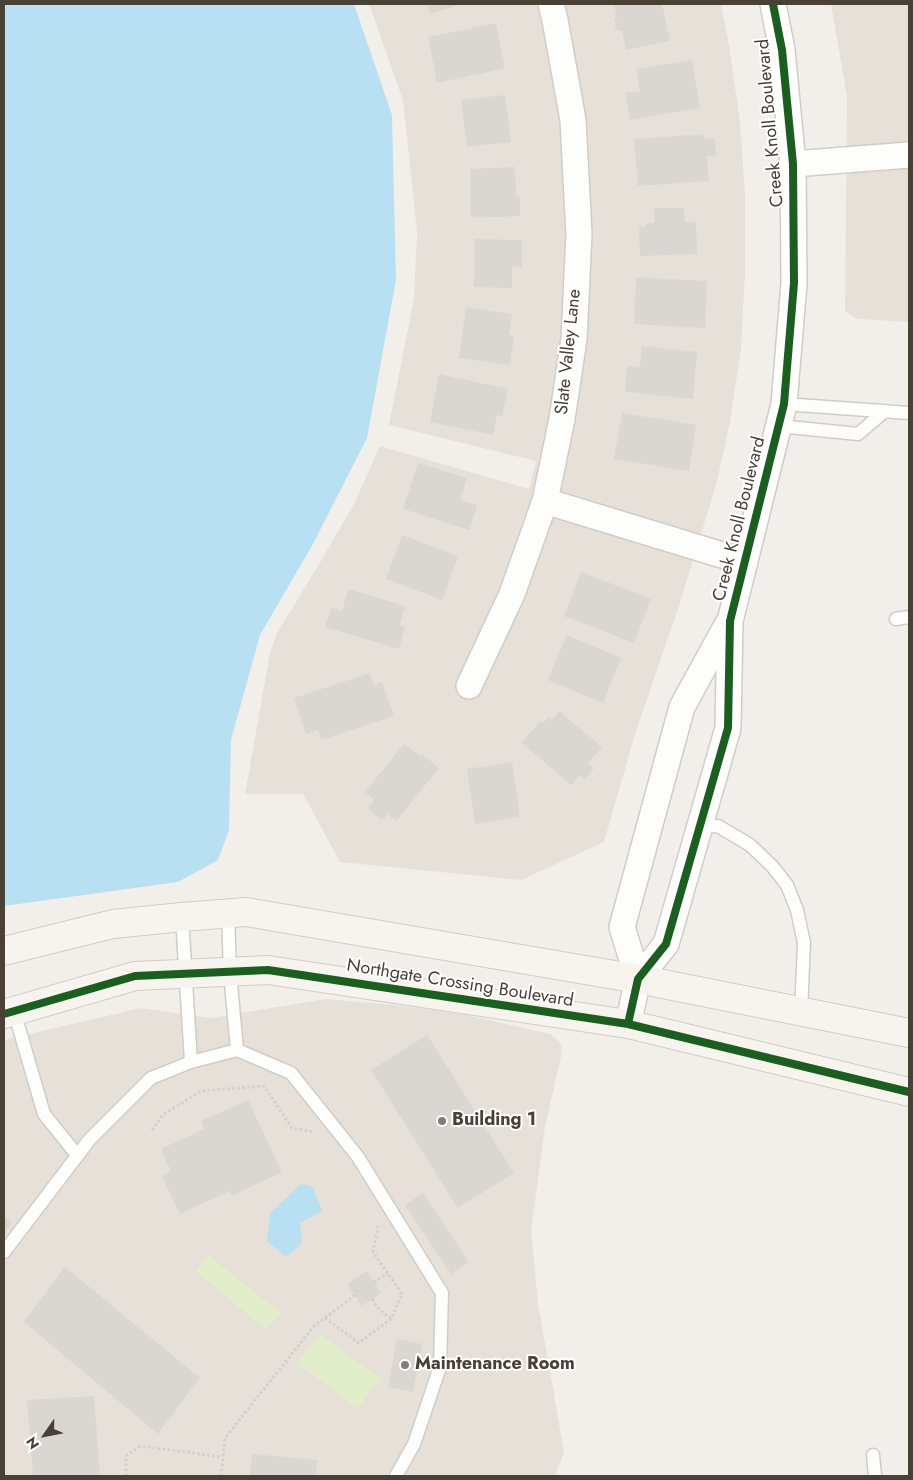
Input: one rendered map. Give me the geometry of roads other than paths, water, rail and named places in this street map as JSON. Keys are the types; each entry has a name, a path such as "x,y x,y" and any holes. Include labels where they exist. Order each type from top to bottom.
{"street":[{"name":"Slate Valley Lane","path":"469,686 512,594 545,501 562,419 574,339 579,234 573,120 551,4"},
{"name":"Creek Knoll Boulevard","path":"628,1024 638,979 666,944 728,728 730,621 781,415 794,283 793,164 782,50 773,4"},
{"path":"793,164 909,155"},
{"path":"545,501 745,562"},
{"path":"638,979 622,927 682,707 730,621"},
{"name":"Northgate Crossing Boulevard","path":"4,951 113,924 246,912 638,979 909,1033"},
{"name":"Northgate Crossing Boulevard","path":"9,1013 136,976 268,970 628,1024 909,1092"}],"lane":[{"path":"781,415 858,434 885,411"},
{"path":"781,415 885,411 909,413"},
{"path":"699,827 718,826 750,845 772,866 786,886 797,910 804,943 801,1011"},
{"path":"228,914 230,972 237,1050"},
{"path":"182,917 191,1062"},
{"path":"9,1013 44,1114 78,1155"},
{"path":"4,1252 90,1139 151,1078 191,1062 237,1050 291,1073 358,1157 442,1293 440,1368 414,1444 396,1476"},
{"path":"873,1455 875,1476"}],"water":[{"path":"4,4 354,4 392,115 396,280 367,438 313,544 260,635 231,740 229,830 218,860 178,882 4,906"},
{"path":"301,1184 313,1187 322,1211 300,1223 302,1243 286,1257 267,1241 270,1213"}],"place":[{"name":"Building 1","path":"442,1121"},
{"name":"Maintenance Room","path":"405,1365"}]}
